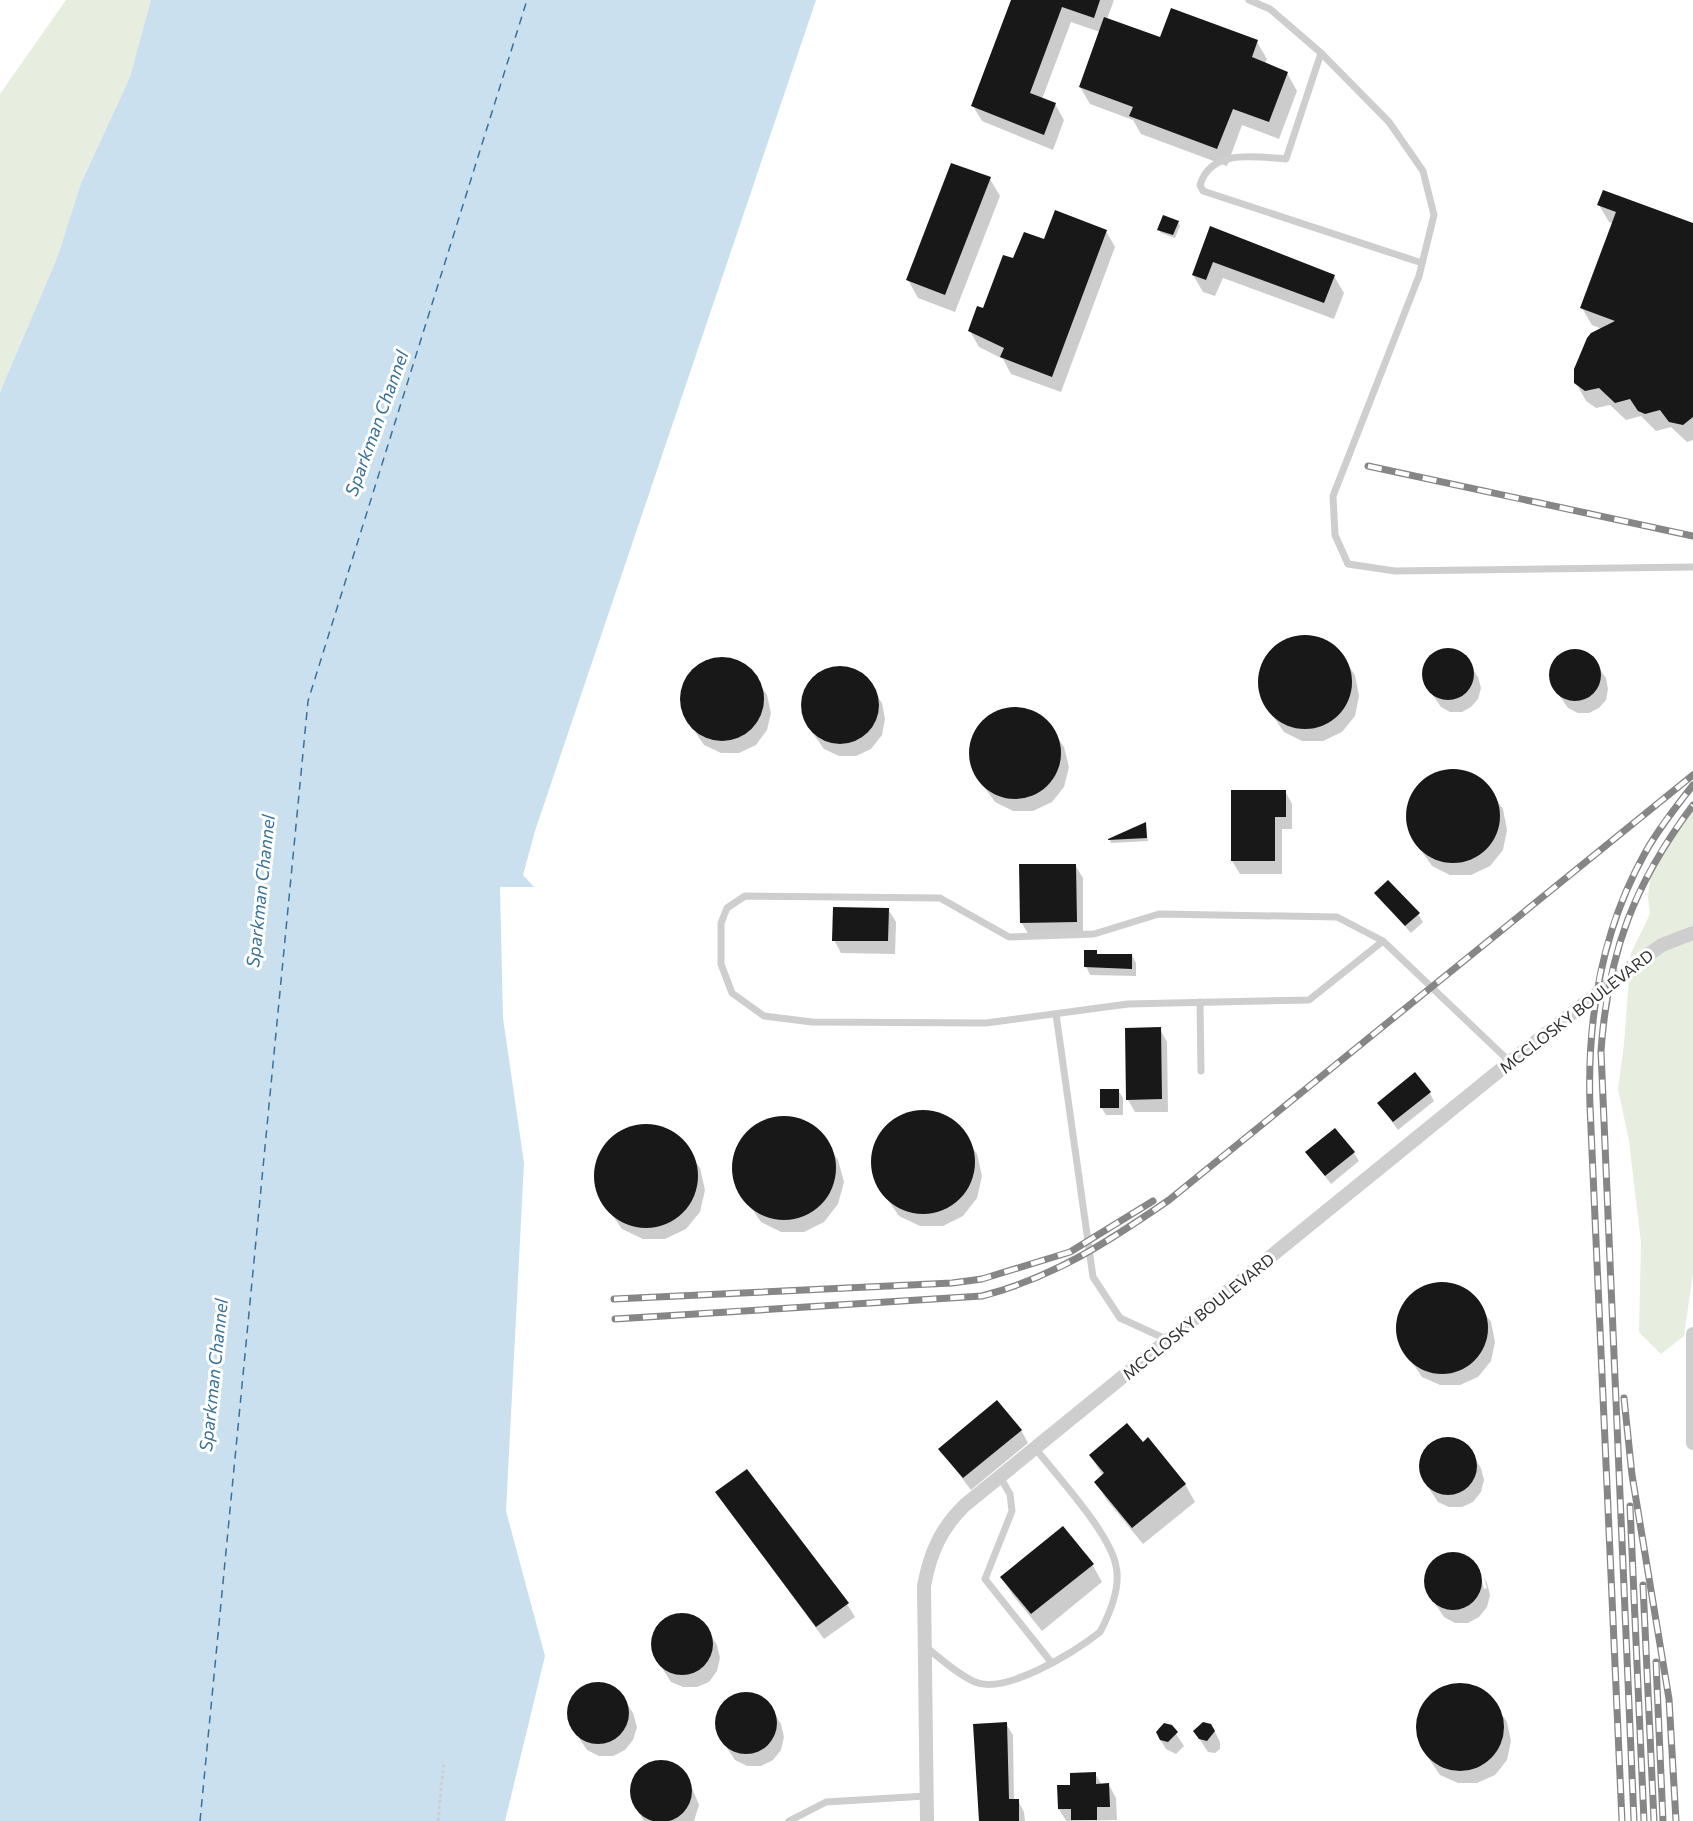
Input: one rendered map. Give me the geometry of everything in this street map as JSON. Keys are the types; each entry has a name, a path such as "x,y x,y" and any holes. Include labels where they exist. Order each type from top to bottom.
{"street":[{"name":"MCCLOSKY BOULEVARD","path":"927,1821 924,1586 928,1561 949,1520 1509,1062 1636,963 1662,945 1693,933"},
{"path":"1693,1334 1693,1443"}],"lane":[{"path":"1249,0 1270,9 1321,53 1389,122 1423,171 1434,215 1422,263 1333,496 1335,535 1348,564 1395,571 1693,567"},
{"path":"1321,53 1286,159 1240,156 1215,163 1203,176 1200,184 1203,191 1422,263"},
{"path":"1383,941 1309,1000 1128,1004 986,1023 812,1022 764,1016 732,993 721,964 721,923 727,908 745,896 940,898 1009,937 1095,934 1159,914 1337,917 1383,941 1509,1062"},
{"path":"1200,1002 1201,1071"},
{"path":"1056,1014 1093,1277 1120,1318 1168,1340"},
{"path":"924,1646 968,1678 986,1684 1023,1677 1100,1632 1113,1601 1117,1567 1111,1547 1035,1448"},
{"path":"1000,1477 1010,1494 1012,1511 985,1579 1051,1662"},
{"path":"789,1821 826,1802 926,1796"}],"path":[{"path":"438,1821 444,1761"}],"green space":[{"path":"66,0 151,0 151,7 130,77 81,183 57,258 0,392 0,94"},
{"path":"1693,802 1693,1273 1684,1336 1661,1354 1639,1332 1641,1243 1629,1141 1618,1089 1631,953 1650,914 1648,897 1650,878 1680,816"}],"water":[{"name":"Sparkman Channel","path":"151,0 816,0 535,831 523,875 534,887 500,887 503,1018 524,1163 506,1511 545,1656 505,1821 0,1821 0,392 57,258 81,183 130,77"}],"building":[{"path":"1011,0 1100,0 1094,18 1062,7 1030,93 1056,103 1044,135 971,106"},
{"path":"1171,8 1258,40 1252,57 1288,72 1269,122 1233,109 1217,149 1129,116 1133,107 1079,87 1104,17 1160,37"},
{"path":"951,163 991,177 945,295 906,280"},
{"path":"1603,190 1693,223 1693,417 1683,425 1669,422 1660,410 1645,414 1638,411 1630,399 1615,403 1599,388 1585,391 1574,383 1574,369 1587,338 1591,333 1615,321 1580,308 1616,212 1597,205"},
{"path":"1055,210 1107,230 1052,377 1000,357 1004,348 968,331 977,306 983,308 1003,255 1013,258 1024,232 1044,239"},
{"path":"1163,215 1179,221 1173,235 1157,230"},
{"path":"1210,226 1335,275 1324,303 1213,262 1206,280 1192,275"},
{"path":"1305,635 1323,638 1338,649 1349,664 1352,682 1349,700 1338,715 1323,726 1305,729 1287,726 1272,715 1261,700 1258,682 1261,664 1272,649 1287,638"},
{"path":"1448,648 1458,650 1466,656 1472,664 1474,674 1472,684 1466,692 1458,698 1448,700 1438,698 1430,692 1424,684 1422,674 1424,664 1430,656 1438,650"},
{"path":"1575,649 1585,651 1593,657 1599,665 1601,675 1599,685 1593,693 1585,699 1575,701 1565,699 1557,693 1551,685 1549,675 1551,665 1557,657 1565,651"},
{"path":"722,657 738,660 752,669 761,683 764,699 761,715 752,729 738,738 722,741 706,738 692,729 683,715 680,699 683,683 692,669 706,660"},
{"path":"840,666 855,669 867,678 876,690 879,705 876,720 867,732 855,741 840,744 825,741 813,732 804,720 801,705 804,690 813,678 825,669"},
{"path":"1015,707 1033,710 1048,720 1058,735 1061,753 1058,771 1048,786 1033,796 1015,799 997,796 982,786 972,771 969,753 972,735 982,720 997,710"},
{"path":"1453,769 1471,772 1486,783 1497,798 1500,816 1497,834 1486,849 1471,860 1453,863 1435,860 1420,849 1409,834 1406,816 1409,798 1420,783 1435,772"},
{"path":"1231,790 1286,790 1286,817 1275,817 1275,861 1231,861"},
{"path":"1146,822 1147,838 1108,840 1108,839"},
{"path":"1019,864 1076,864 1077,922 1020,923"},
{"path":"1388,880 1420,913 1405,926 1374,893"},
{"path":"833,907 889,908 888,941 832,941"},
{"path":"1084,950 1097,950 1097,954 1132,954 1132,969 1084,967"},
{"path":"1161,1027 1162,1099 1126,1100 1125,1028"},
{"path":"1415,1072 1431,1092 1393,1122 1377,1103"},
{"path":"1100,1089 1119,1089 1119,1108 1100,1108"},
{"path":"923,1110 943,1114 952,1119 966,1133 971,1142 975,1162 971,1182 966,1191 952,1205 943,1210 923,1214 903,1210 894,1205 880,1191 875,1182 871,1162 875,1142 880,1133 894,1119 903,1114"},
{"path":"784,1116 804,1120 821,1131 832,1148 836,1168 832,1188 821,1205 804,1216 784,1220 764,1216 747,1205 736,1188 732,1168 736,1148 747,1131 764,1120"},
{"path":"646,1124 666,1128 675,1133 689,1147 694,1156 698,1176 694,1196 689,1205 675,1219 666,1224 646,1228 626,1224 617,1219 603,1205 598,1196 594,1176 598,1156 603,1147 617,1133 626,1128"},
{"path":"1335,1128 1355,1152 1325,1176 1305,1152"},
{"path":"1442,1282 1459,1286 1474,1296 1484,1311 1488,1328 1484,1345 1474,1360 1459,1370 1442,1374 1425,1370 1410,1360 1400,1345 1396,1328 1400,1311 1410,1296 1425,1286"},
{"path":"997,1400 1022,1430 963,1478 938,1449"},
{"path":"1127,1423 1143,1442 1148,1437 1186,1484 1132,1528 1094,1482 1104,1473 1089,1455"},
{"path":"1442,1437 1454,1437 1464,1441 1473,1450 1477,1472 1469,1487 1454,1495 1442,1495 1432,1491 1423,1482 1419,1472 1419,1460 1423,1450 1432,1441"},
{"path":"747,1469 849,1603 816,1627 715,1492"},
{"path":"1063,1526 1094,1564 1031,1614 1000,1577"},
{"path":"1447,1552 1459,1552 1469,1556 1478,1565 1482,1587 1474,1602 1459,1610 1447,1610 1437,1606 1428,1597 1424,1587 1424,1575 1428,1565 1437,1556"},
{"path":"676,1613 688,1613 704,1622 711,1632 713,1644 711,1656 704,1666 688,1675 676,1675 665,1670 656,1661 651,1650 651,1638 656,1627 665,1618"},
{"path":"592,1682 604,1682 620,1691 627,1701 629,1713 627,1725 620,1735 604,1744 592,1744 581,1739 572,1730 567,1719 567,1707 572,1696 581,1687"},
{"path":"1460,1683 1485,1690 1497,1702 1504,1727 1497,1752 1485,1764 1460,1771 1435,1764 1423,1752 1416,1727 1423,1702 1435,1690"},
{"path":"740,1692 752,1692 768,1701 775,1711 777,1723 775,1735 768,1745 752,1754 740,1754 729,1749 720,1740 715,1729 715,1717 720,1706 729,1697"},
{"path":"1007,1722 1009,1799 1019,1799 1019,1821 979,1821 973,1724"},
{"path":"1203,1722 1211,1724 1215,1731 1207,1741 1199,1739 1193,1731"},
{"path":"1164,1723 1172,1725 1178,1732 1168,1742 1160,1740 1156,1732"},
{"path":"661,1760 673,1762 683,1769 690,1779 692,1791 690,1803 683,1813 673,1820 661,1822 649,1820 639,1813 632,1803 630,1791 632,1779 639,1769 649,1762"},
{"path":"1096,1772 1096,1784 1109,1783 1110,1807 1097,1807 1097,1820 1071,1820 1071,1809 1058,1809 1057,1785 1070,1785 1070,1773"}],"ferry route":[{"path":"200,1821 308,701 527,0"}],"railway":[{"path":"1368,466 1693,536"},
{"path":"615,1319 982,1296 1033,1279 1080,1257 1169,1200 1693,775"},
{"path":"1622,1821 1590,1106 1591,1040 1600,976 1617,913 1650,844 1693,785"},
{"path":"1634,1821 1601,1051 1610,982 1628,920 1655,863 1693,805"},
{"path":"614,1299 952,1283 982,1279 1070,1252 1153,1201"},
{"path":"1624,1398 1632,1475 1669,1699 1676,1821"},
{"path":"1630,1506 1644,1821"},
{"path":"1643,1585 1654,1821"},
{"path":"1656,1662 1663,1821"}]}
